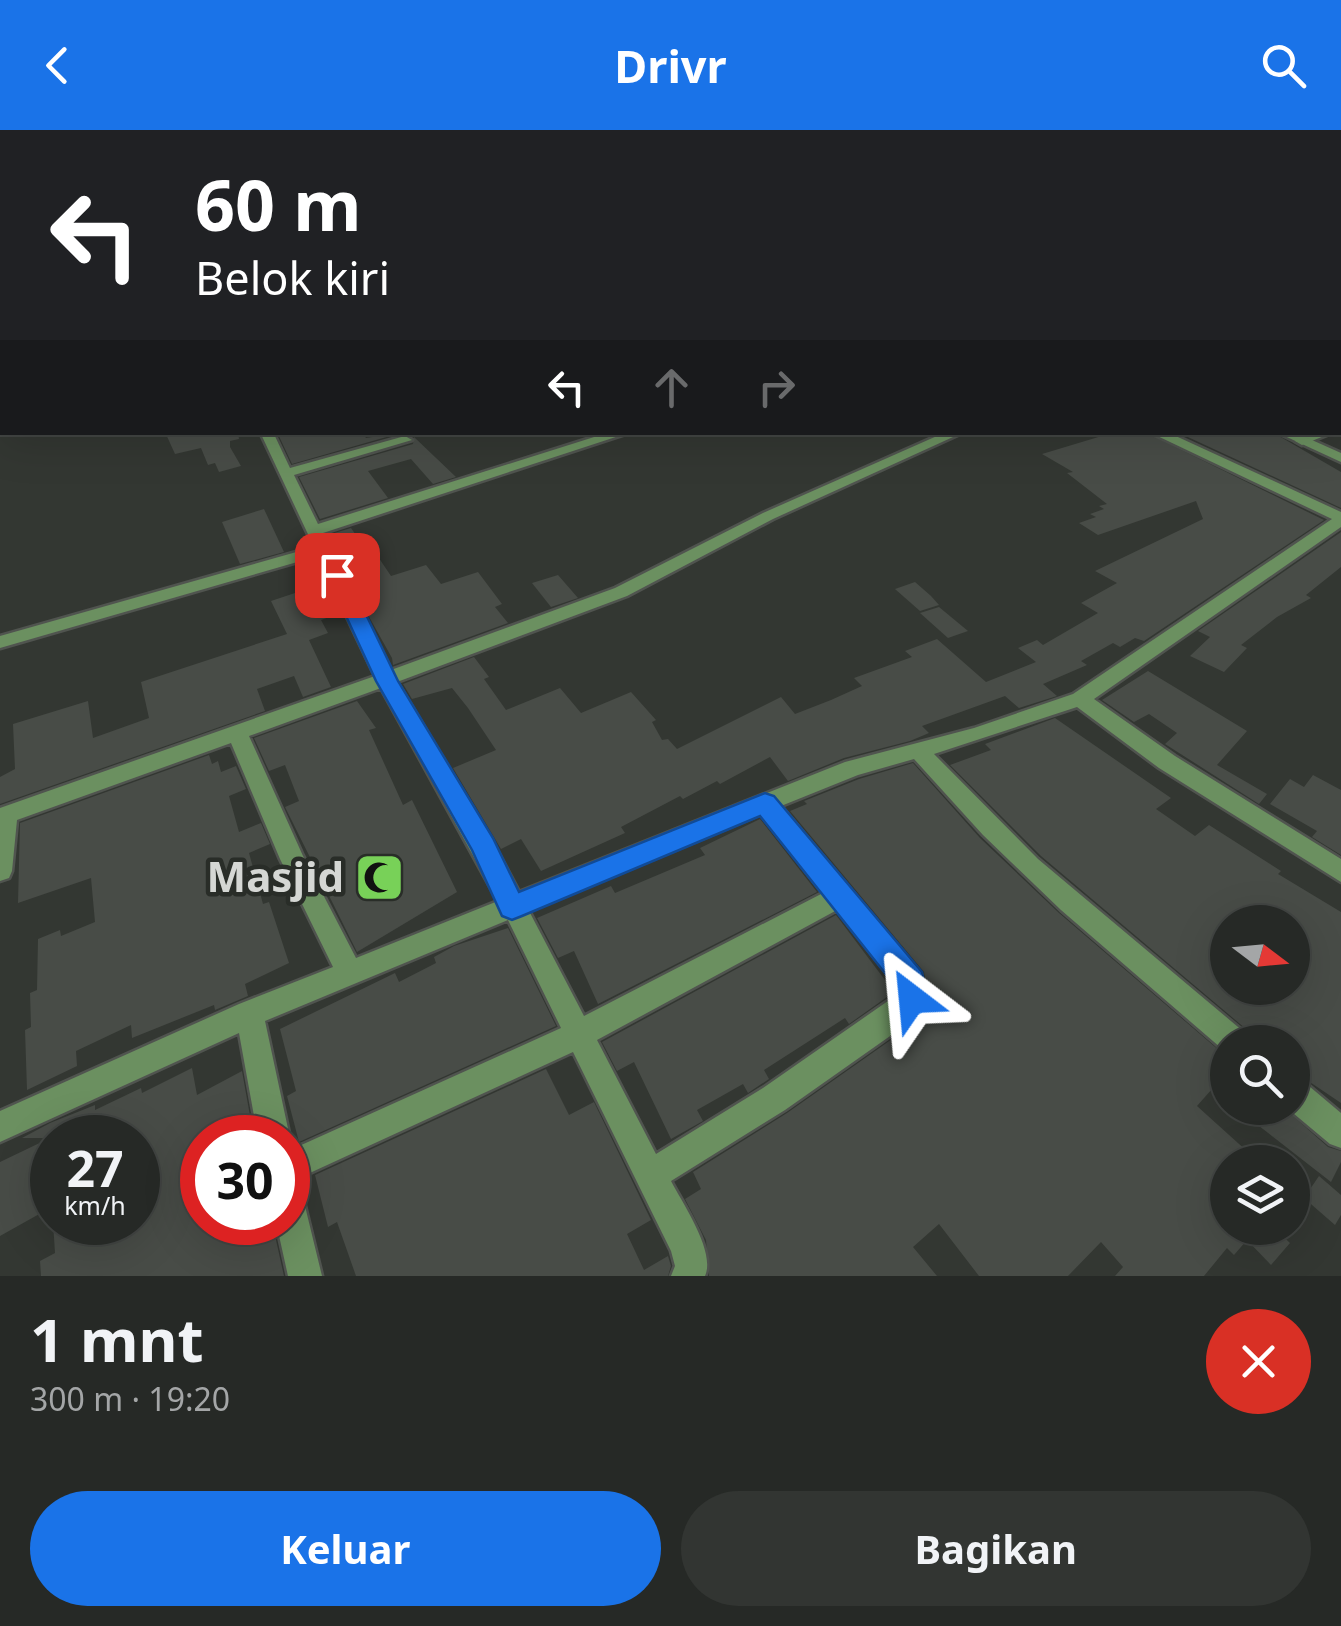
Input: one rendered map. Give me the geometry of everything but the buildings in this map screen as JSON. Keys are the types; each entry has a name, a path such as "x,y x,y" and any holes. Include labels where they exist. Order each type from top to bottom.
{"street":[{"path":"268,435 387,681 483,846 687,1247 692,1267 688,1276"},
{"path":"0,642 319,539 616,435"},
{"path":"0,871 3,816 387,681 622,592 768,516 951,435"},
{"path":"1161,435 1341,519"},
{"path":"1289,435 1341,458"},
{"path":"1302,441 1319,435"},
{"path":"288,473 405,440"},
{"path":"0,1127 248,1014 853,768 1080,699 1341,519"},
{"path":"1080,699 1167,762 1341,872"},
{"path":"237,732 292,859 350,973"},
{"path":"918,750 965,805 1038,874 1214,1025"},
{"path":"650,1175 774,1100 900,1012 912,999 911,982 765,803"},
{"path":"310,1157 577,1034 839,897"},
{"path":"248,1014 269,1115"},
{"path":"1310,1107 1341,1133"},
{"path":"297,1245 304,1276"}],"place":[{"name":"Masjid","path":"379,877"}],"route":[{"path":"337,575 387,681 483,846 512,908 765,803 911,982 912,999"}]}
